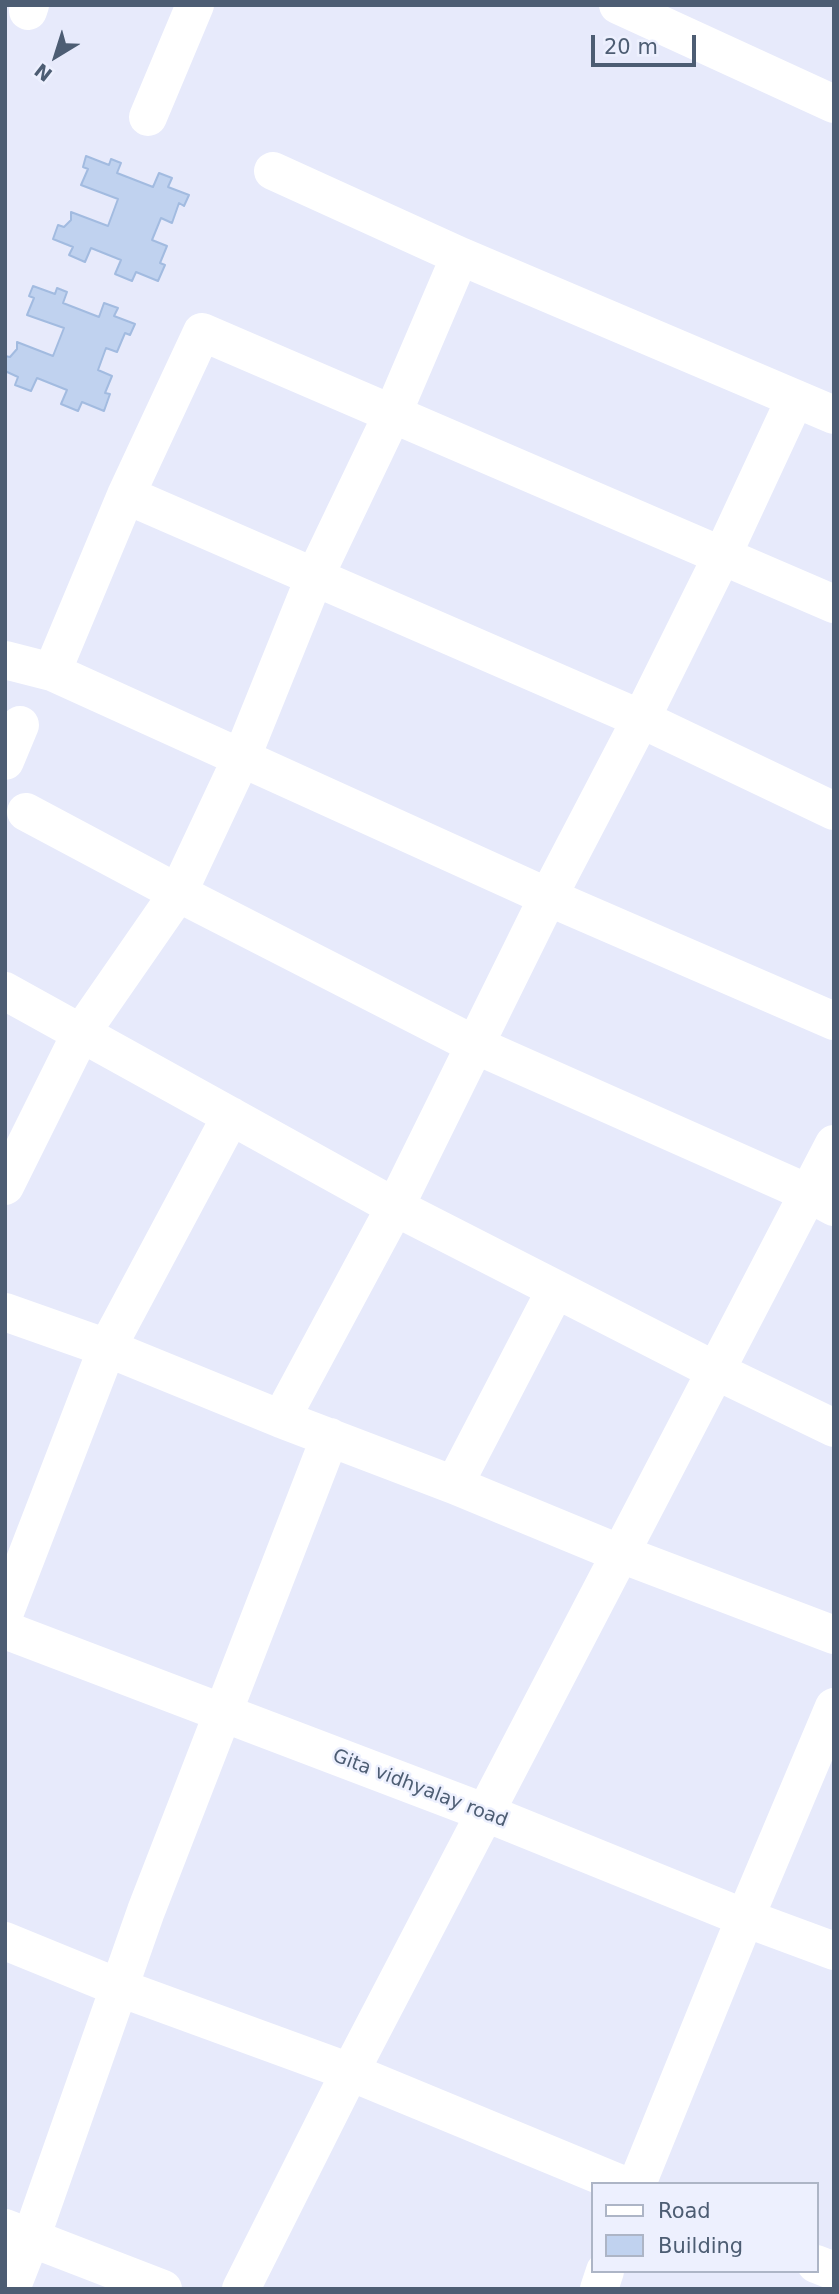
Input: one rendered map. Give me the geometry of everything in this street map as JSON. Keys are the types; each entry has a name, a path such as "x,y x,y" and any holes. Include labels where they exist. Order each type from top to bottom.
{"street":[{"path":"148,117 195,5"},
{"path":"618,5 834,104"},
{"path":"273,171 460,256 834,415"},
{"path":"5,1186 81,1033 178,893 241,759 315,576 392,415 460,256"},
{"path":"52,672 126,495 202,332 834,604"},
{"path":"281,1419 395,1207 548,897 722,556 795,399"},
{"path":"126,495 640,719 834,811"},
{"path":"5,660 52,672 548,897 834,1021"},
{"path":"5,761 20,726"},
{"path":"26,812 475,1045 821,1200"},
{"path":"5,991 395,1207 716,1371 834,1428"},
{"path":"5,1612 107,1348 231,1116"},
{"path":"241,2289 350,2073 716,1371 821,1200 834,1144"},
{"path":"454,1485 556,1289"},
{"path":"5,1312 107,1348 621,1554 834,1635"},
{"path":"11,2289 18,2233 120,1988 146,1911 330,1437"},
{"name":"Gita vidhyalay road","path":"5,1630 486,1813 745,1918 834,1951"},
{"path":"638,2182 834,1707"},
{"path":"5,1941 120,1988 350,2073 616,2182"},
{"path":"18,2233 163,2289"}],"building":[{"path":"86,156 109,165 111,159 121,163 117,173 153,187 159,173 172,178 168,187 189,195 184,206 179,203 172,223 161,218 152,240 167,246 160,263 165,265 158,281 136,272 132,281 115,274 121,260 91,248 85,262 69,255 73,247 53,239 58,225 64,227 71,220 71,212 108,226 118,199 81,185 88,169 83,167"},
{"path":"33,286 55,294 57,288 67,292 63,303 99,317 104,303 118,308 114,316 135,324 130,335 125,333 117,352 106,348 98,370 112,376 105,393 110,394 104,411 82,402 78,411 61,404 67,390 37,378 31,391 15,385 18,377 5,371 5,356 10,357 17,349 17,342 53,356 64,328 27,315 34,298 29,296"}]}
